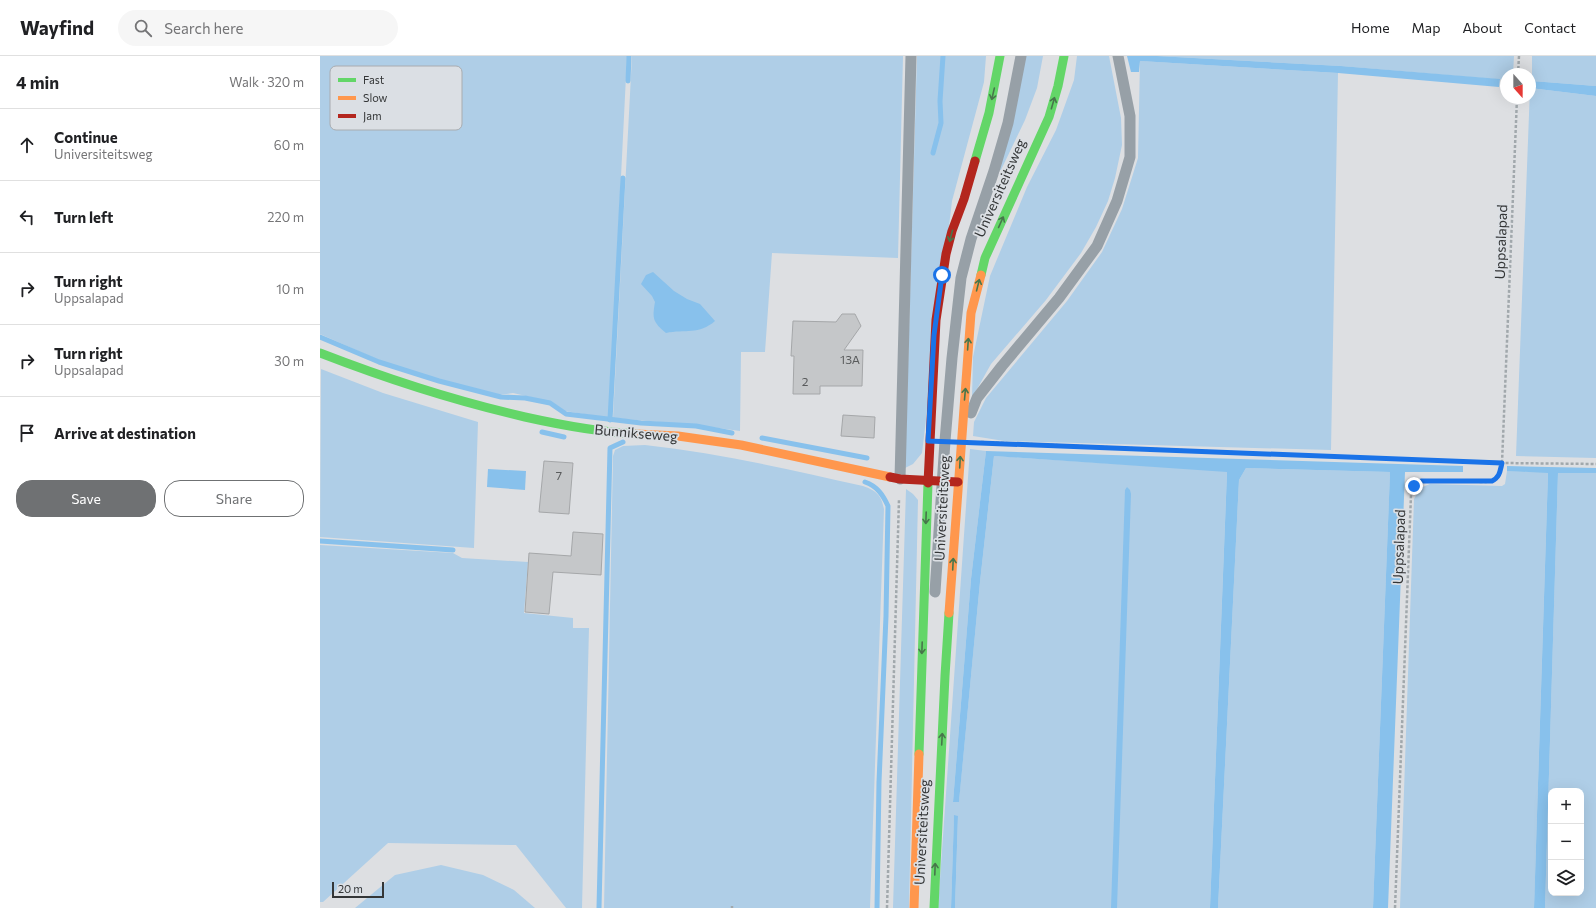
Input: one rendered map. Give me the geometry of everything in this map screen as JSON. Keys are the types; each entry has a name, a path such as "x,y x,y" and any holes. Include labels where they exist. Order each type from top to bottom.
{"main road":[{"name":"Universiteitsweg","path":"914,908 928,441 934,335 942,275 952,231 964,199 989,113 1000,56"},
{"name":"Universiteitsweg","path":"934,908 945,676 958,482 964,442 971,313 985,258 1049,117 1058,86 1064,56"},
{"name":"Bunnikseweg","path":"320,353 393,380 478,406 543,421 610,433 678,436 741,445 900,479 958,482"}],"lane":[{"path":"900,479 911,56"},
{"name":"Universiteitsweg","path":"924,908 935,583 952,358 961,278 971,239 994,171 1008,123 1021,56"},
{"path":"928,441 964,442 970,415 977,398 1002,366 1060,298 1097,246 1117,201 1130,157 1130,116 1118,56"}],"path":[{"path":"1518,68 1519,56"},
{"name":"Uppsalapad","path":"1395,908 1411,494 1414,486 1421,481 1492,481 1497,479 1500,473 1502,463 1517,104"},
{"path":"964,442 1502,463 1596,464"},
{"path":"887,908 900,479"}],"shaded area":[{"path":"320,56 627,56 609,418 565,411 552,402 513,393 499,395 443,381 381,361 320,334"},
{"path":"632,56 903,56 898,258 772,253 765,352 741,352 740,431 696,425 613,418"},
{"path":"917,56 986,56 984,82 952,201 922,453 913,464 905,468"},
{"path":"1026,56 1043,56 1037,88 1025,120 1001,170 998,170"},
{"path":"1077,56 1109,56 1121,118 1122,145 1115,178 1108,201 1096,227 1081,253 1046,300 991,364 972,398 973,357 990,276 1027,187 1056,130 1074,80"},
{"path":"1157,56 1514,56 1513,68 1500,68 1500,79 1341,66"},
{"path":"1532,56 1596,56 1596,86 1536,81 1536,68 1532,68"},
{"path":"1140,61 1338,73 1331,450 1004,441 973,436 974,422 986,398 1067,301 1102,252 1122,209 1138,158"},
{"path":"1536,89 1596,96 1596,458 1516,456 1529,104 1536,104"},
{"path":"321,369 383,393 478,422 474,548 320,537"},
{"path":"645,445 728,457 782,468 863,486 872,490 880,497 884,509 870,908 604,908 613,456 615,450 623,446"},
{"path":"970,449 986,451 971,579 953,802 959,801 980,582 994,456 1227,471 1210,908 955,908 958,816 954,816 951,908 938,908"},
{"path":"1246,468 1390,472 1373,908 1218,908 1239,480"},
{"path":"1507,471 1548,472 1534,908 1400,908 1414,499 1420,488 1430,484 1502,486 1505,484"},
{"path":"1558,472 1596,473 1596,908 1545,908 1548,807 1548,896 1584,896 1584,788 1549,788"},
{"path":"906,489 918,500 909,908 893,908"},
{"path":"320,545 453,553 462,558 528,562 524,613 573,618 573,628 589,628 582,908 566,908 516,845 388,843 323,902 320,902"},
{"path":"441,865 483,875 514,890 535,908 355,908 395,875"}],"water":[{"path":"1127,56 1157,56 1341,66 1500,79 1499,87 1338,73 1140,61 1139,72 1131,72"},
{"path":"1536,81 1596,86 1596,96 1536,89"},
{"path":"653,272 674,291 687,299 700,304 715,321 697,330 666,333 654,320 655,302 652,296 641,284 646,275"},
{"path":"986,451 1463,466 1463,472 1405,472 1388,908 1373,908 1390,472 1246,468 1239,480 1218,908 1210,908 1227,472 994,456 980,582 959,802 953,802 971,579"},
{"path":"1507,466 1596,468 1596,473 1558,473 1545,908 1534,908 1548,473 1507,471"},
{"path":"488,469 526,471 525,490 487,487"},
{"path":"1127,487 1131,494 1117,908 1111,908 1125,490"},
{"path":"954,815 958,816 955,908 951,908"}],"building":[{"path":"842,314 855,314 861,326 844,350 863,350 862,386 820,386 820,394 793,394 794,356 791,356 793,321 836,322"},
{"path":"843,415 875,417 874,438 841,436"},
{"path":"544,461 573,463 569,514 539,512"},
{"path":"573,532 603,534 601,575 553,572 549,614 525,612 529,553 571,556"}],"waterway":[{"path":"628,81 629,56"},
{"path":"933,153 941,123 940,101 943,56"},
{"path":"610,420 623,178"},
{"path":"320,337 379,362 439,381 501,397 525,398 550,403 566,414 641,423 696,426 732,433"},
{"path":"542,432 564,437"},
{"path":"762,438 867,458"},
{"path":"599,908 610,448 623,442"},
{"path":"865,482 879,491 888,506 886,616 879,782 877,908"},
{"path":"320,541 453,550"}],"traffic: fast":[{"path":"975,161 989,113 1000,56"},
{"path":"981,275 985,258 1049,117 1058,86 1064,56"},
{"path":"320,353 421,389 499,411 580,428 636,434"},
{"path":"919,754 928,483"},
{"path":"934,908 949,613"}],"traffic: slow":[{"path":"949,613 971,313 981,275"},
{"path":"636,434 678,436 741,445 890,477"},
{"path":"914,908 919,754"}],"traffic: jam":[{"path":"928,483 936,320 946,254 975,161"},
{"path":"890,477 900,479 958,482"}],"route":[{"path":"942,275 934,335 928,441 1502,463 1497,479 1492,481 1421,481 1414,486"}]}
